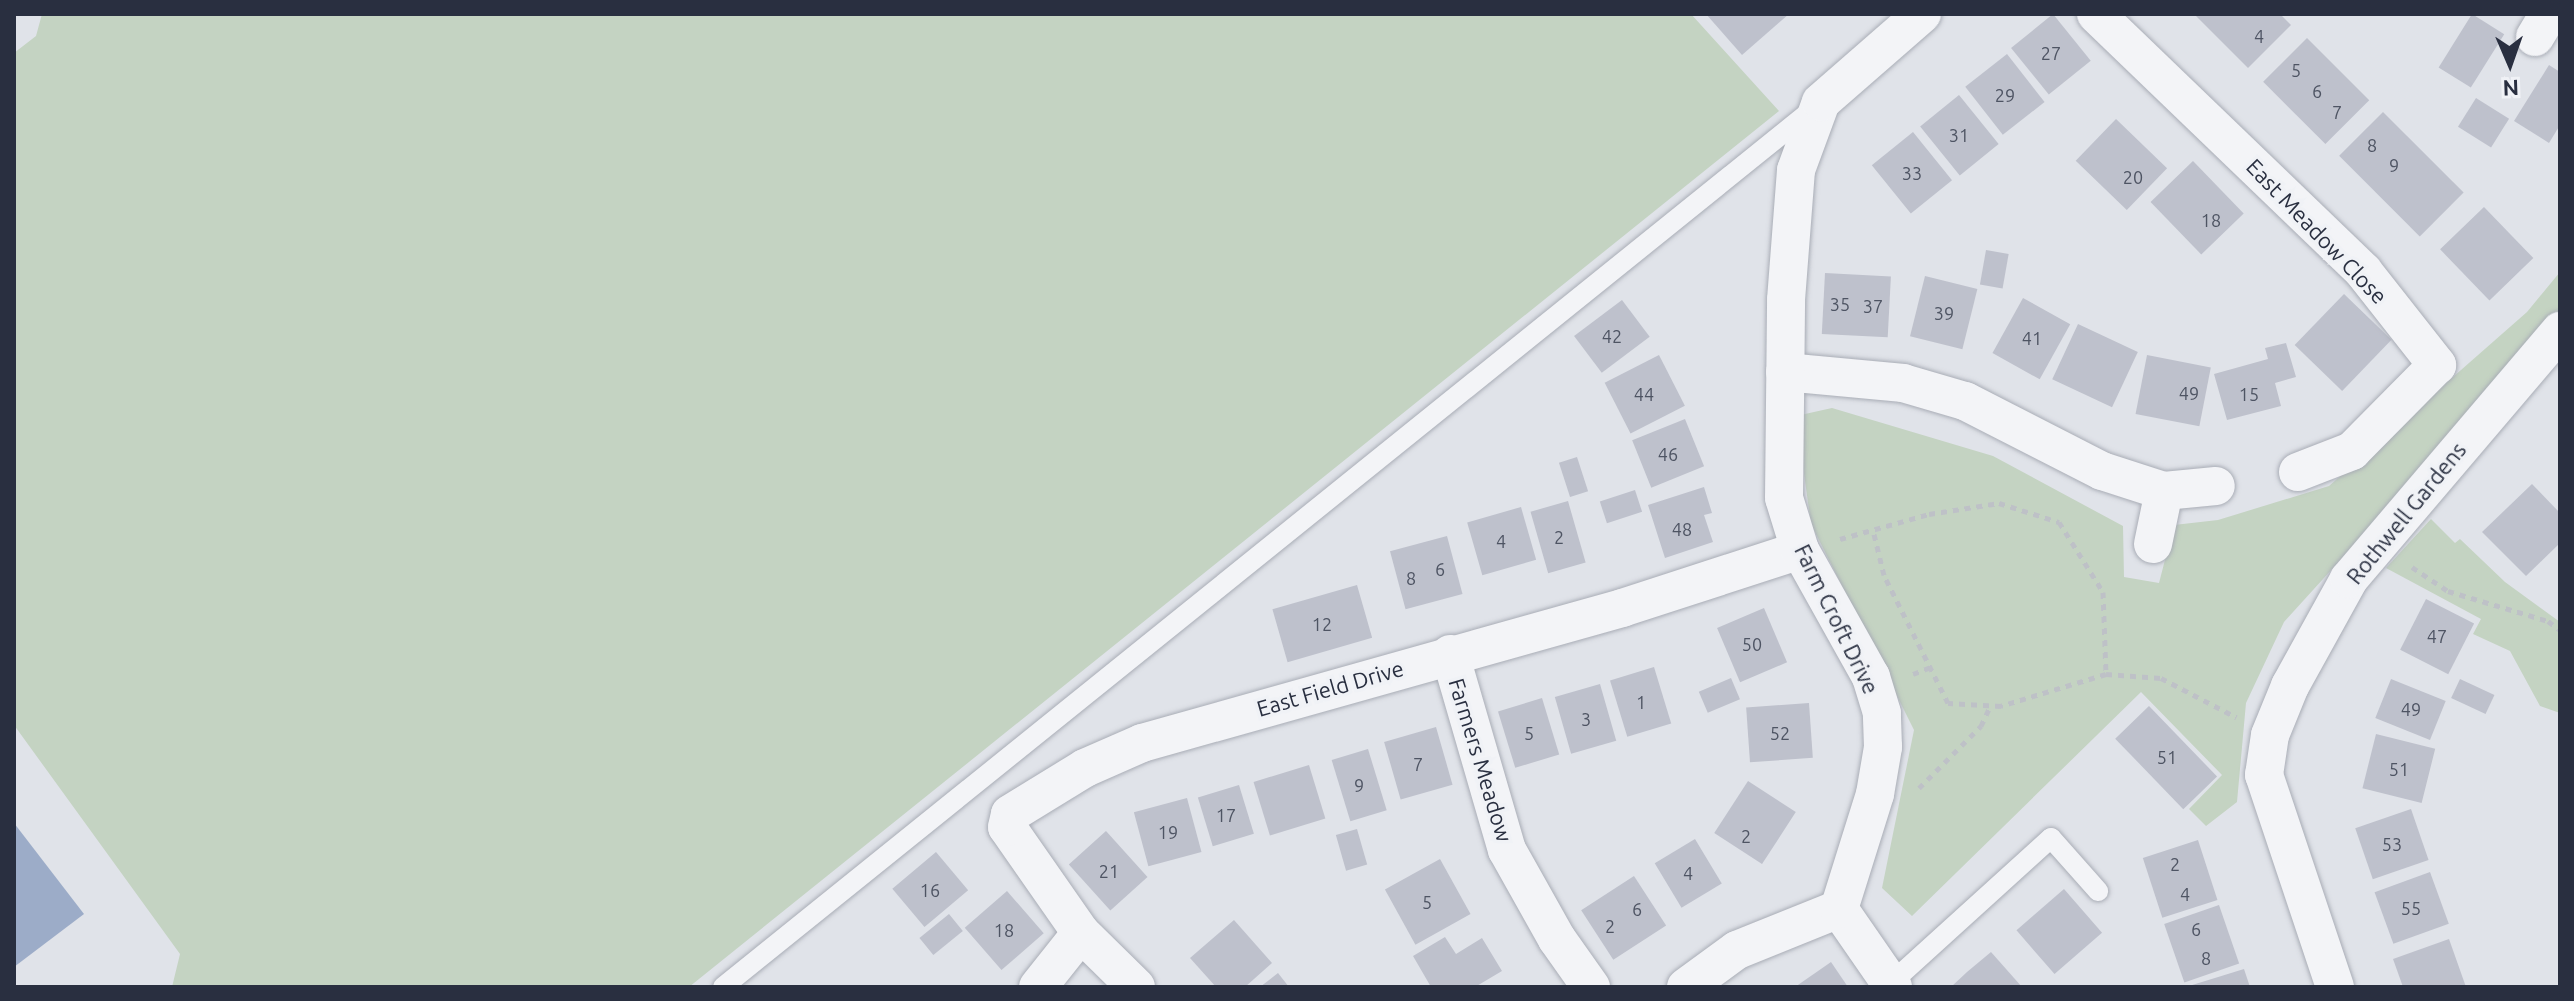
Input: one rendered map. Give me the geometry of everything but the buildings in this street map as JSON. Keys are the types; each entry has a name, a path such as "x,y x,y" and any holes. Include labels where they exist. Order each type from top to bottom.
{"street":[{"name":"Farm Croft Drive","path":"1839,909 1875,794 1883,747 1882,713 1871,677 1800,550 1784,498 1785,372 1796,170 1821,102 1922,14"},
{"name":"East Meadow Close","path":"2096,14 2363,271 2437,365 2352,451 2298,472"},
{"name":"Rothwell Gardens","path":"2335,987 2264,775 2270,735 2290,686 2349,579 2560,331"},
{"path":"1785,372 1888,380 1955,398 2102,471 2164,491 2216,486"},
{"path":"2153,544 2164,491"},
{"name":"East Field Drive","path":"1136,987 1081,933 1007,827 1010,814 1085,768 1142,743 1622,608 1800,550"},
{"name":"Farmers Meadow","path":"1450,654 1507,850 1557,939 1591,987"},
{"path":"1686,987 1737,950 1839,909 1892,985"},
{"path":"1038,987 1081,933"}],"lane":[{"path":"723,987 1821,102"},
{"path":"1892,985 2051,838 2098,891"}],"path":[{"path":"1800,550 1873,530 1999,503 2059,522 2103,592 2106,674"},
{"path":"1873,530 1884,575 1948,703 1991,705 2049,695 2106,674 2161,678 2270,735"},
{"path":"2378,543 2448,591 2548,621 2560,630"},
{"path":"1909,796 1981,726 1991,705"}],"green space":[{"path":"42,14 1691,14 1779,111 689,987 172,987 180,954 14,725 14,53 36,36"},
{"path":"2560,272 2560,318 2284,622 2246,703 2237,802 2206,826 2189,809 2222,775 2141,692 1912,916 1882,888 1914,730 1811,524 1796,416 1832,408 1993,456 2123,526 2124,577 2159,583 2174,525 2218,520 2329,486 2527,312"},
{"path":"2431,519 2455,543 2460,539 2505,582 2560,622 2560,713 2540,706 2510,651 2473,634 2481,619 2386,568"}],"water":[{"path":"14,823 84,914 14,967"}]}
